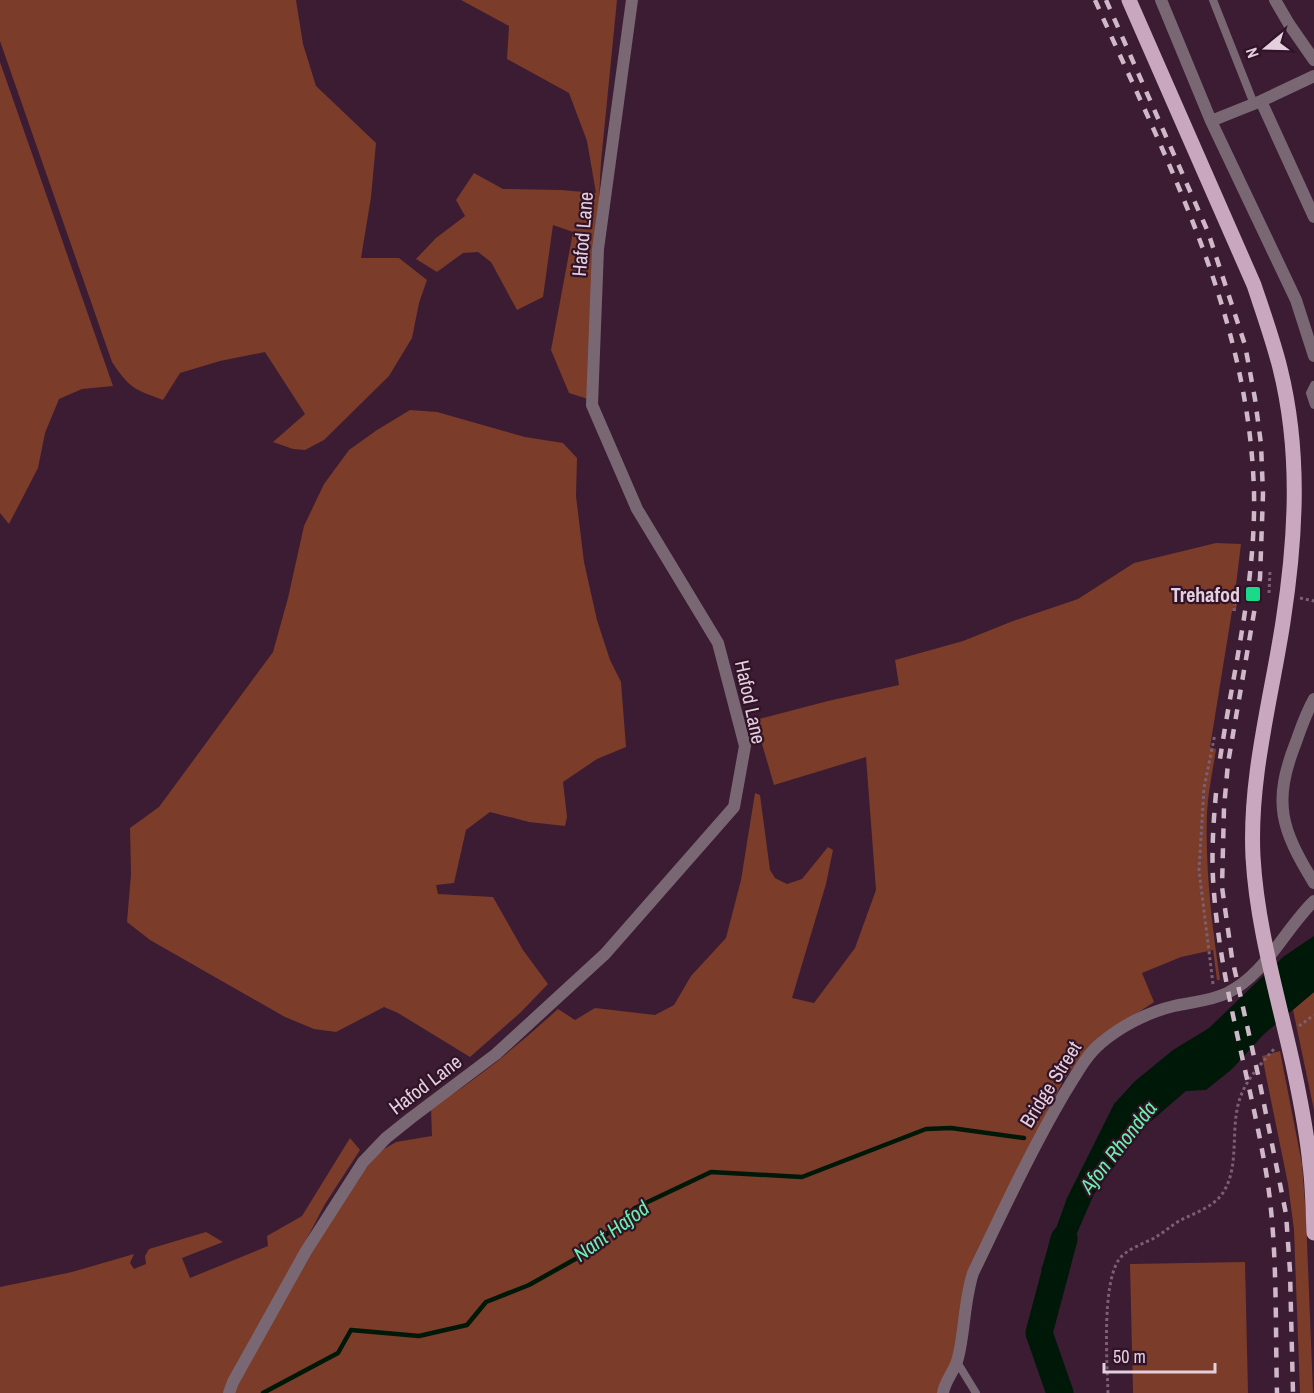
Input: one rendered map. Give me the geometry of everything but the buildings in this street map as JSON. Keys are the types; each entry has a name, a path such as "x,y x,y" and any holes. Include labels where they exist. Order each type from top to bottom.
{"main road":[{"path":"1129,0 1254,285 1277,359 1288,411 1295,495 1293,539 1283,622 1260,753 1253,815 1253,865 1261,932 1305,1126 1311,1167 1314,1233"}],"street":[{"name":"Hafod Lane","path":"229,1393 306,1251 363,1162 386,1138 496,1054 605,954 734,807 744,746 718,643 637,509 592,405 598,249 632,0"},
{"path":"1161,0 1211,121 1296,300 1314,356"},
{"path":"1275,0 1314,60"},
{"path":"1211,121 1314,76"},
{"path":"1257,102 1314,218"},
{"path":"1314,699 1285,770 1282,793 1284,818 1294,849 1314,883"},
{"name":"Bridge Street","path":"943,1393 957,1362 964,1332 967,1293 974,1273 1032,1151 1085,1062 1099,1044 1116,1031 1170,1007 1215,998 1241,984 1273,952 1304,910 1314,901"}],"lane":[{"path":"1213,0 1257,102"},
{"path":"1314,385 1310,393 1314,405"},
{"path":"957,1362 976,1393"}],"path":[{"path":"1269,593 1270,571"},
{"path":"1234,610 1236,588 1239,589"},
{"path":"1298,598 1314,601"},
{"path":"1215,734 1204,788 1199,870 1215,998"},
{"path":"1297,1027 1314,1015"},
{"path":"1108,1393 1106,1344 1110,1283 1118,1260 1175,1223 1217,1201 1225,1190 1231,1172 1237,1109 1250,1076 1281,1042"}],"shaded area":[{"path":"0,0 296,0 303,44 316,86 376,143 371,197 361,258 399,258 427,280 419,303 412,338 389,376 324,440 305,450 293,449 273,442 305,414 265,352 220,361 180,373 163,400 133,387 118,371 112,362 0,41"},
{"path":"461,0 617,0 601,162 588,399 569,393 551,350 573,232 553,225 543,297 517,310 491,262 478,252 463,253 437,272 416,259 436,238 465,216 456,200 474,173 503,189 596,193 587,141 569,93 507,59 509,26"},
{"path":"0,62 113,386 82,389 59,399 45,433 38,468 9,524 0,513"},
{"path":"410,410 437,412 525,437 563,443 577,458 576,496 584,562 597,620 610,660 621,682 626,747 597,759 563,782 567,817 565,826 529,822 490,812 466,830 454,883 436,885 438,894 493,897 523,950 548,984 520,1013 470,1057 398,1013 384,1007 336,1032 314,1029 285,1017 150,940 127,922 131,874 130,828 159,807 273,652 304,526 324,484 349,450"},
{"path":"1216,543 1241,544 1236,585 1239,586 1236,611 1232,611 1210,747 1216,749 1209,789 1207,855 1220,980 1217,980 1213,950 1181,957 1142,973 1154,1002 1080,1058 1063,1081 978,1251 954,1355 938,1393 232,1393 349,1188 379,1152 396,1142 432,1136 431,1108 497,1061 558,1009 575,1020 595,1008 655,1015 674,1005 691,976 726,938 741,880 755,793 760,795 770,870 775,878 787,884 802,879 828,847 833,850 826,884 792,998 814,1003 855,948 876,890 866,757 774,785 755,720 899,685 895,660 963,641 1078,599 1134,563"},
{"path":"1314,992 1314,1110 1293,1010"},
{"path":"1280,1051 1302,1164 1313,1393 1300,1393 1294,1230 1288,1184 1262,1056"},
{"path":"350,1138 360,1150 325,1204 226,1393 0,1393 0,1287 72,1272 134,1254 130,1263 134,1269 146,1264 145,1256 149,1249 206,1232 223,1242 182,1258 190,1278 268,1246 267,1236 302,1216"},
{"path":"1245,1262 1248,1393 1133,1393 1130,1264"}],"water":[{"path":"1314,936 1314,992 1264,1034 1232,1069 1206,1090 1186,1091 1143,1128 1094,1194 1077,1233 1064,1276 1041,1270 1067,1198 1114,1104 1134,1082 1173,1050 1209,1028 1283,957"}],"waterway":[{"name":"Nant Hafod","path":"263,1393 338,1353 351,1330 419,1336 467,1325 486,1302 529,1285 586,1253 635,1208 711,1172 802,1177 926,1129 951,1128 1024,1138"},
{"name":"Afon Rhondda","path":"1060,1393 1039,1333 1064,1239"}],"railway":[{"path":"1095,0 1149,119 1199,239 1220,300 1237,362 1249,426 1254,527 1247,596 1219,766"},
{"path":"1106,0 1208,232 1245,345 1255,399 1261,444 1263,494 1260,578 1228,763 1224,808 1222,887 1232,958 1286,1214 1293,1393"},
{"path":"1216,793 1213,868 1218,927 1229,996 1259,1132 1272,1221 1277,1393"}],"place":[{"name":"Trehafod","path":"1253,594"}]}
